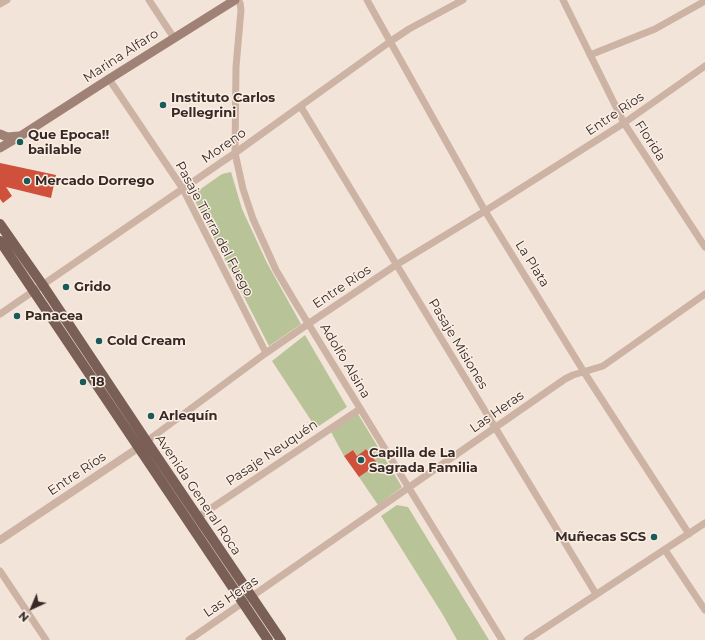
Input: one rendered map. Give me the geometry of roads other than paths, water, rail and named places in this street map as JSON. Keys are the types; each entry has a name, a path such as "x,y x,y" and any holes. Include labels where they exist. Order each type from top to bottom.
{"main road":[{"name":"Marina Alfaro","path":"0,148 236,0"},
{"path":"0,134 11,137 22,135"},
{"name":"Avenida General Roca","path":"0,224 42,284 142,445 268,640"},
{"name":"Avenida General Roca","path":"0,242 142,445 198,518 281,640"}],"street":[{"path":"0,4 7,0"},
{"path":"149,0 174,38"},
{"name":"Adolfo Alsina","path":"236,0 242,10 236,68 235,154 243,189 263,244 276,270 308,324 502,640"},
{"name":"La Plata","path":"367,0 485,211 584,372 689,534"},
{"name":"Moreno","path":"0,314 235,154 391,41 409,29 463,0"},
{"name":"Florida","path":"563,0 624,123 705,247"},
{"path":"590,55 655,29 703,3"},
{"name":"Entre Ríos","path":"0,540 142,445 266,353 308,324 396,265 485,211 624,123 705,66"},
{"name":"Pasaje Tierra del Fuego","path":"109,79 183,189 266,353"},
{"name":"Pasaje Misiones","path":"301,107 596,594"},
{"name":"Las Heras","path":"189,640 565,379 603,366 705,294"},
{"name":"Pasaje Neuquén","path":"198,518 360,409"},
{"path":"526,640 705,523"},
{"path":"665,550 705,610"},
{"path":"0,571 46,640"}],"place":[{"name":"Instituto Carlos Pellegrini","path":"163,105"},
{"name":"Que Epoca!! bailable","path":"20,142"},
{"name":"Mercado Dorrego","path":"27,181"},
{"name":"Grido","path":"66,287"},
{"name":"Panacea","path":"17,316"},
{"name":"Cold Cream","path":"99,341"},
{"name":"18","path":"83,382"},
{"name":"Arlequín","path":"151,416"},
{"name":"Capilla de La Sagrada Familia","path":"361,460"},
{"name":"Muñecas SCS","path":"654,537"}]}
